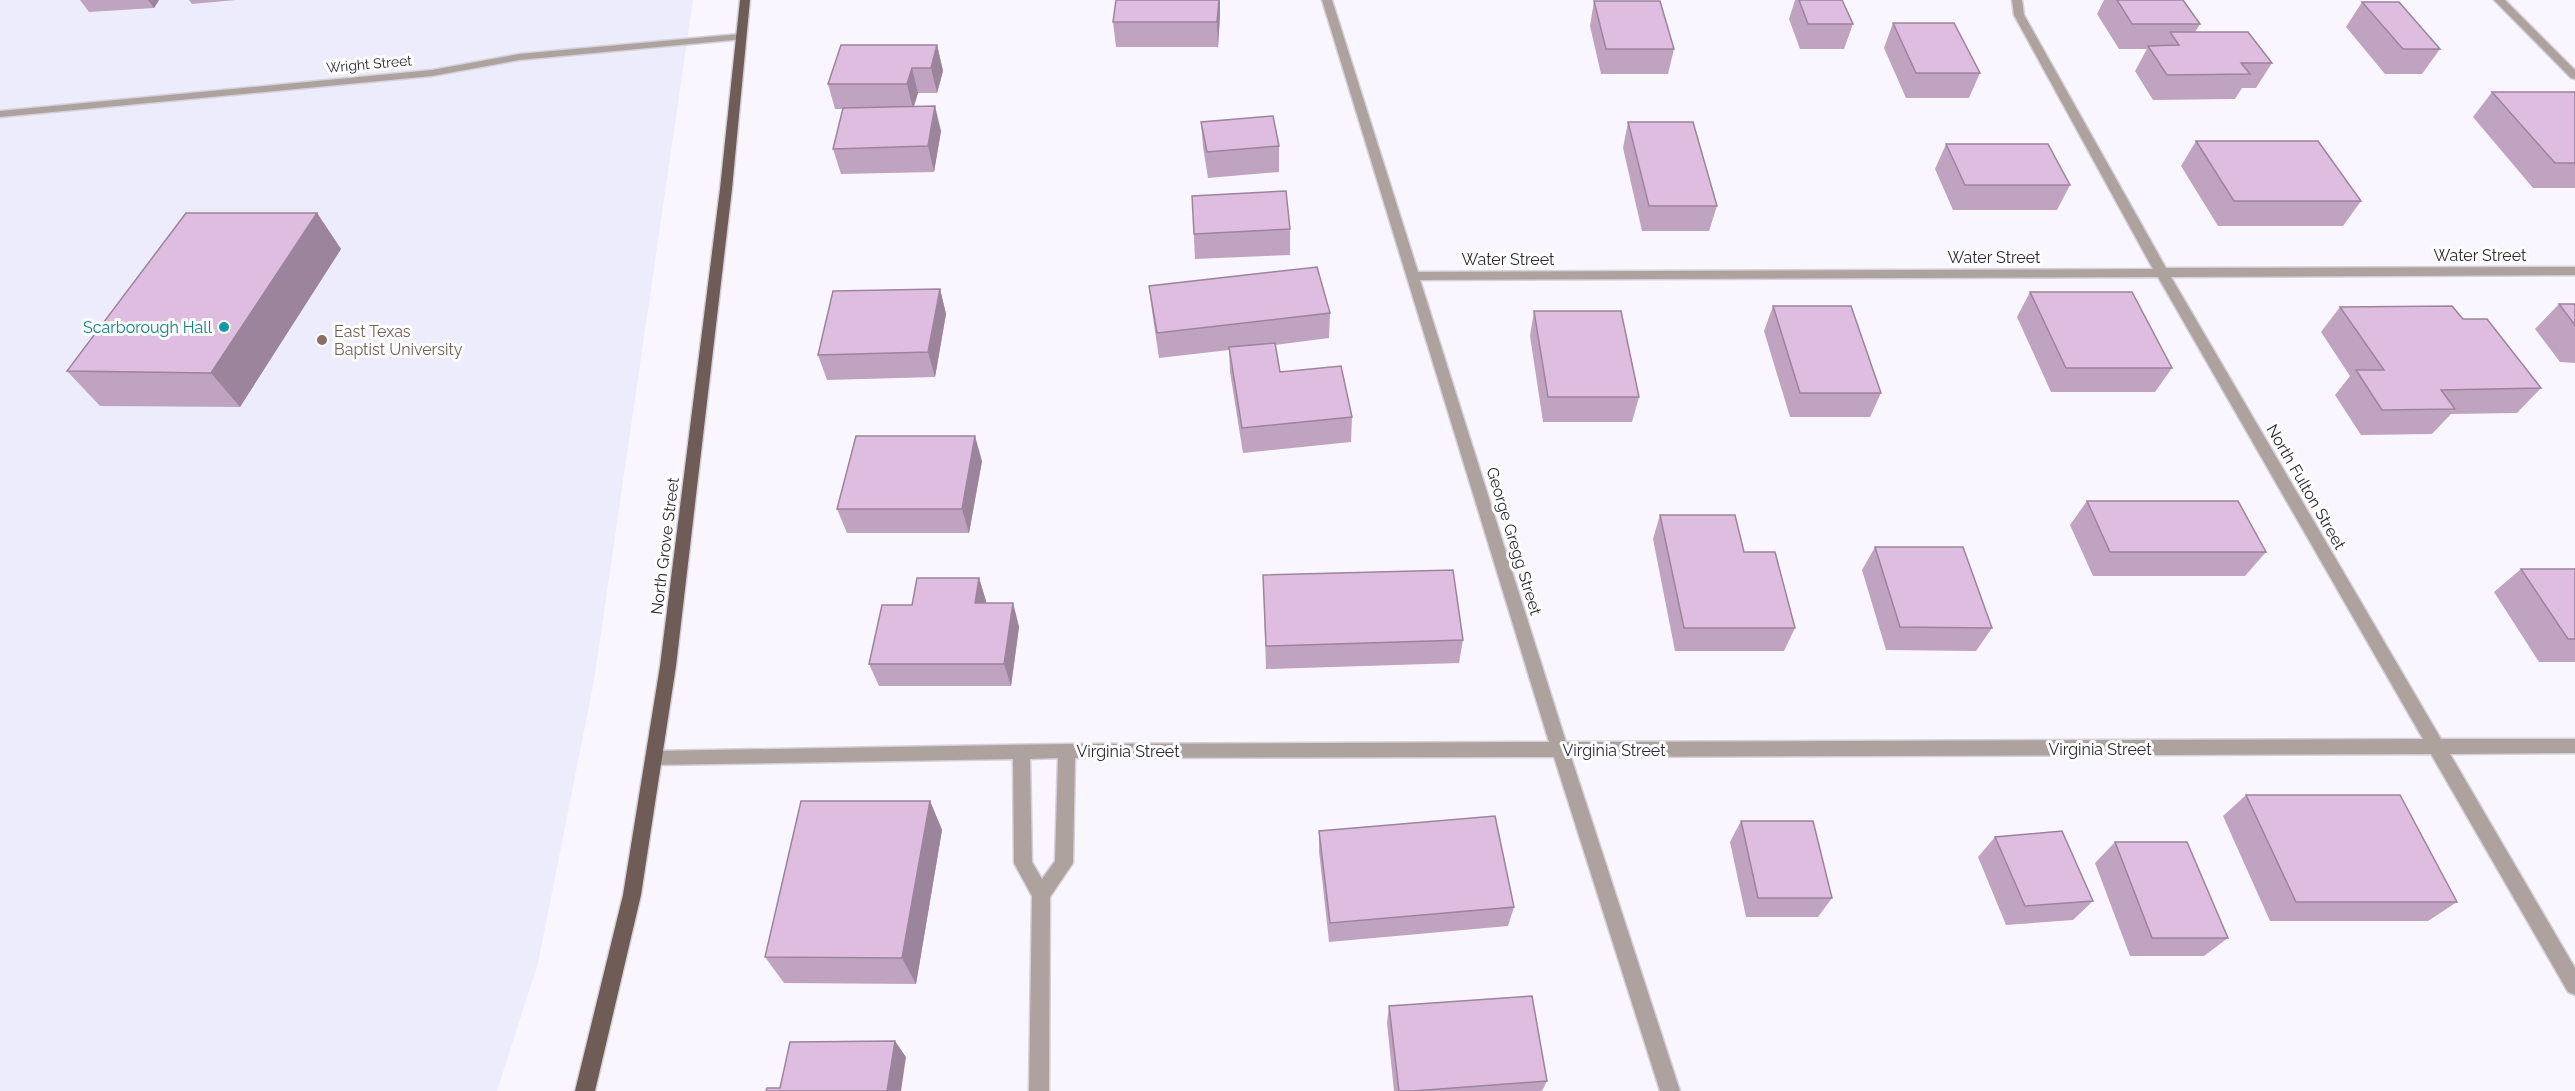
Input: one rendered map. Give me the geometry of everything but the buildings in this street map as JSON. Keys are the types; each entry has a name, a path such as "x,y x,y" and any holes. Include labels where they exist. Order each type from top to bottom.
{"main road":[{"name":"North Grove Street","path":"585,1091 632,895 668,666 726,189 745,0"}],"street":[{"name":"George Gregg Street","path":"1327,0 1560,750 1670,1091"},
{"name":"North Fulton Street","path":"2017,0 2019,15 2162,273 2575,986"},
{"path":"2499,0 2575,76"},
{"name":"Wright Street","path":"0,114 432,73 519,57 740,37"},
{"name":"Water Street","path":"1413,276 2575,271"},
{"name":"Virginia Street","path":"653,758 1067,751 2575,746"},
{"path":"1041,895 1064,862 1067,751"},
{"path":"1021,752 1023,864 1041,895 1040,1091"}],"shaded area":[{"name":"East Texas Baptist University","path":"0,0 693,0 594,681 538,963 497,1091 0,1091"}],"place":[{"name":"Scarborough Hall","path":"224,327"},
{"name":"East Texas Baptist University","path":"322,340"}]}
